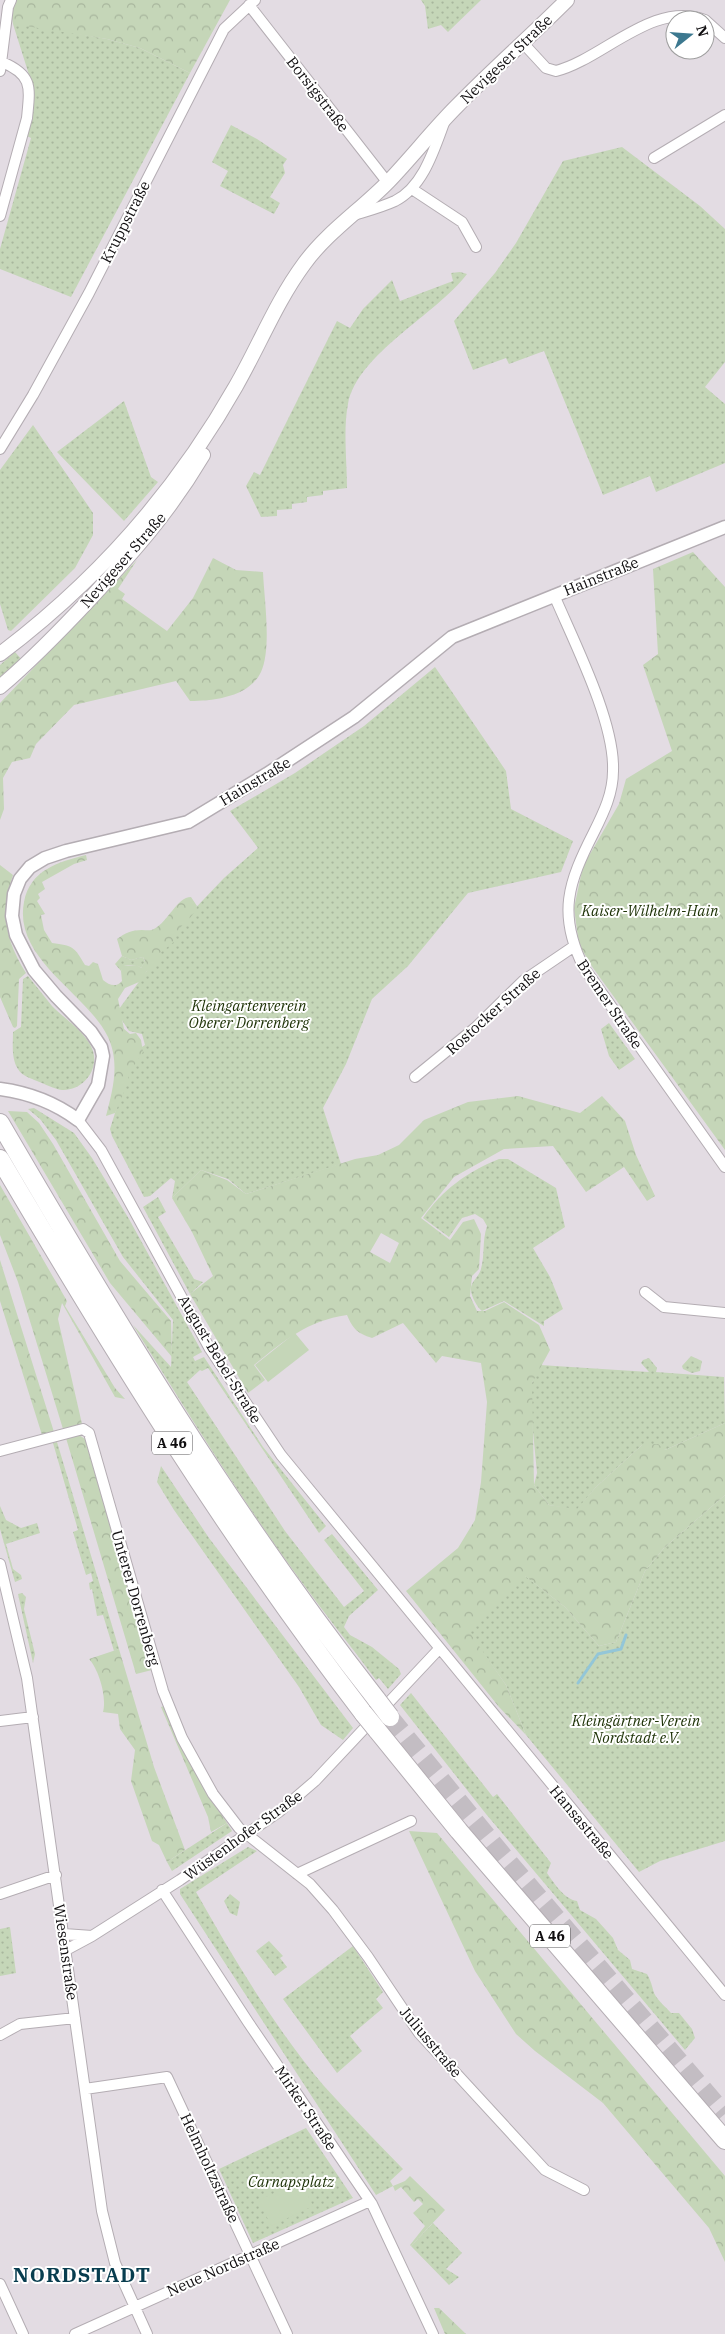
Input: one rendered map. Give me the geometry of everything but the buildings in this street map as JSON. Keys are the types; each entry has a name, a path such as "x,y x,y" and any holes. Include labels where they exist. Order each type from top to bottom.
{"highway":[{"name":"A 46","path":"0,1123 117,1321 205,1461 290,1585 390,1717"},
{"name":"A 46","path":"0,1159 104,1334 194,1478 286,1611 364,1714 466,1838 725,2140"}],"main road":[{"name":"Nevigeser Straße","path":"0,687 42,650 132,543 236,387 283,297 305,262 348,218 388,183 445,119 567,0"},
{"name":"Nevigeser Straße","path":"0,654 132,543"}],"street":[{"path":"0,216 27,118 28,102 24,76 19,69 1,66 8,7 11,0"},
{"name":"Borsigstraße","path":"252,3 388,183"},
{"name":"Kruppstraße","path":"0,449 34,395 89,293 224,29 252,3"},
{"path":"522,42 546,68 556,71 657,18 665,17"},
{"path":"715,28 725,37"},
{"path":"654,158 725,115"},
{"name":"Nevigeser Straße","path":"348,218 396,200 412,189 432,156 445,119"},
{"path":"412,189 462,222 476,247"},
{"name":"Hainstraße","path":"78,1120 100,1079 103,1061 102,1051 91,1032 40,977 19,942 12,922 12,902 16,888 26,872 37,862 54,854 188,822 267,774 354,717 452,637 725,527"},
{"name":"Bremer Straße","path":"554,595 603,715 613,754 611,792 604,812 576,868 567,908 568,928 573,947 584,968 725,1167"},
{"name":"Rostocker Straße","path":"416,1078 480,1024 523,981 573,947"},
{"name":"August-Bebel-Straße","path":"0,1089 42,1098 78,1120 101,1150 210,1349 254,1417 281,1455 439,1649"},
{"path":"646,1292 664,1307 725,1313"},
{"name":"Unterer Dorrenberg","path":"0,1450 77,1430 87,1430 89,1433 150,1650 171,1714 194,1763 213,1794 228,1816 239,1828 248,1833"},
{"name":"Wiesenstraße","path":"0,1564 27,1678 107,2235 115,2263 147,2334"},
{"name":"Wüstenhofer Straße","path":"66,1950 92,1936 280,1811 315,1781 439,1649"},
{"name":"Hansastraße","path":"439,1649 725,1995"},
{"path":"0,1722 33,1717"},
{"path":"297,1874 411,1821"},
{"name":"Juliusstraße","path":"248,1833 310,1884 354,1937 419,2033 544,2170 584,2190"},
{"path":"0,1894 56,1875"},
{"name":"Mirker Straße","path":"162,1890 258,2038 370,2201 433,2334"},
{"path":"64,1934 92,1936"},
{"path":"0,2034 20,2024 75,2018"},
{"name":"Helmholtzstraße","path":"85,2089 168,2077 287,2334"},
{"name":"Neue Nordstraße","path":"75,2334 370,2201"},
{"path":"0,2284 23,2334"}],"green space":[{"path":"14,0 230,0 190,73 140,48 107,39 13,24 11,13"},
{"path":"421,0 481,0 448,32 441,25 428,29 425,6"},
{"path":"18,23 107,39 140,48 190,73 71,297 0,269 0,249 31,138 27,136 30,78 13,24"},
{"path":"231,125 257,139 287,159 283,165 285,173 270,197 280,203 274,214 220,186 228,171 212,162"},
{"path":"622,147 700,206 725,229 725,362 705,387 725,404 725,463 656,492 650,476 603,495 544,351 509,364 506,358 473,370 454,321 495,273 516,243 563,161"},
{"path":"460,272 467,274 454,289 382,351 366,368 354,386 348,404 346,424 347,488 323,491 323,495 307,497 307,502 292,504 292,509 277,510 277,516 261,517 246,486 254,472 260,475 337,321 350,328 363,309 392,280 400,301 453,281 451,273"},
{"path":"124,401 151,477 158,482 124,521 57,452"},
{"path":"33,425 93,513 93,535 75,568 11,631 8,630 0,604 0,470"},
{"name":"Kaiser-Wilhelm-Hain","path":"693,552 725,587 725,1150 593,968 579,945 574,908 583,866 619,804 626,779 672,751 643,665 658,654 653,569"},
{"path":"213,558 236,570 263,572 267,637 264,662 261,672 255,680 240,692 210,700 190,701 176,681 74,705 36,744 30,758 12,762 3,778 4,809 0,820 0,703 137,560 118,589 125,594 122,599 167,631 193,598"},
{"path":"15,652 23,661 0,680 0,665"},
{"name":"Kleingartenverein Oberer Dorrenberg","path":"435,667 506,771 511,809 573,841 561,872 468,893 408,966 372,999 346,1064 323,1108 341,1164 246,1194 228,1179 201,1170 172,1198 175,1181 171,1178 150,1196 144,1197 110,1129 134,1052 145,1045 142,1034 129,1031 118,1014 119,1009 184,920 224,878 258,848 230,811 295,773 364,726"},
{"path":"86,855 87,860 74,864 42,882 45,889 38,894 40,898 37,901 45,914 41,915 44,930 52,943 69,946 75,950 85,965 89,966 93,962 98,964 103,980 110,984 115,985 122,981 121,971 123,966 137,965 141,968 145,961 143,957 131,960 122,956 117,939 132,931 154,929 186,898 191,897 197,906 192,915 178,930 175,941 160,953 159,961 146,972 145,977 139,982 125,988 118,999 124,1029 130,1034 136,1033 141,1040 143,1052 129,1073 127,1085 115,1113 106,1116 114,1076 114,1057 108,1037 98,1021 40,958 30,941 24,922 24,902 32,882 47,869"},
{"path":"0,865 13,875 7,902 7,926 13,949 26,973 19,979 17,1026 15,1028 0,997"},
{"path":"122,956 131,960 143,957 145,962 141,968 135,965 124,966 121,971 115,964"},
{"path":"28,976 52,1006 81,1032 90,1044 93,1051 94,1066 87,1078 76,1087 62,1090 53,1088 24,1075 16,1065 13,1051 13,1032 21,1027 23,979"},
{"path":"609,1023 635,1059 619,1070 609,1056 601,1029"},
{"path":"518,1096 580,1113 602,1096 625,1121 636,1155 655,1196 647,1201 624,1167 586,1192 553,1146 504,1149 454,1177 421,1218 450,1240 463,1222 474,1219 481,1234 479,1269 472,1276 470,1296 477,1311 485,1311 504,1302 539,1325 550,1350 532,1383 534,1485 549,1505 577,1509 596,1487 642,1445 658,1444 665,1450 725,1423 725,1495 664,1548 645,1571 616,1642 599,1646 565,1607 525,1576 468,1630 506,1685 526,1735 499,1707 406,1591 458,1548 475,1520 481,1482 487,1402 481,1363 442,1356 436,1363 403,1323 372,1338 356,1330 347,1315 308,1327 265,1356 254,1365 265,1380 248,1393 190,1294 213,1276 192,1232 172,1198 201,1170 227,1180 246,1194 355,1159 378,1155 399,1145 424,1120 468,1102","holes":["381,1233 399,1243 390,1263 370,1252"]},
{"path":"34,1108 74,1133 92,1158 129,1219 202,1352 193,1357 195,1361 204,1357 263,1447 326,1526 319,1533 208,1368 200,1370 187,1382 285,1531 344,1607 364,1591 324,1540 332,1534 378,1590 349,1616 344,1627 350,1635 372,1647 399,1669 401,1674 388,1689 379,1678 376,1680 276,1546 213,1452 133,1325 171,1367 173,1320 123,1257 56,1140 40,1119 28,1109"},
{"path":"8,1111 27,1112 39,1123 120,1261 171,1321 172,1357 110,1283"},
{"path":"499,1159 508,1159 556,1188 565,1227 533,1248 550,1277 563,1309 544,1321 544,1326 504,1301 482,1311 478,1307 471,1292 471,1287 480,1272 482,1264 487,1226 483,1219 475,1214 462,1218 449,1237 423,1218 438,1199 456,1183 476,1170"},
{"path":"0,1185 67,1301 65,1306 115,1388 125,1399 115,1397 62,1303 58,1319 82,1424 63,1429 18,1282 0,1235"},
{"path":"158,1197 166,1212 158,1217 194,1279 203,1282 190,1294 143,1207"},
{"path":"0,1260 54,1432 42,1435 0,1301"},
{"path":"295,1333 309,1350 268,1382 255,1365"},
{"path":"691,1356 702,1361 700,1371 692,1373 683,1369 682,1366"},
{"path":"649,1358 657,1368 656,1372 724,1377 725,1423 665,1450 642,1445 596,1487 577,1510 549,1505 534,1485 537,1473 532,1421 532,1383 540,1365 649,1372 641,1363"},
{"path":"79,1435 85,1439 152,1670 136,1674 66,1438"},
{"path":"57,1442 119,1649 114,1651 103,1615 97,1616 92,1589 90,1590 89,1583 93,1581 91,1573 86,1575 73,1532 78,1530 53,1443"},
{"path":"161,1466 209,1538 353,1728 343,1740 321,1725 299,1687 174,1510 157,1482"},
{"name":"Kleingärtner-Verein Nordstadt e.V.","path":"725,1495 725,1841 660,1861 639,1872 526,1735 506,1685 467,1630 524,1575 565,1607 599,1646 616,1642 645,1571 664,1548"},
{"path":"0,1506 6,1520 21,1528 37,1523 40,1533 6,1544 13,1569 21,1575 22,1579 15,1582 0,1529"},
{"path":"22,1593 26,1597 24,1609 35,1654 33,1663 18,1594"},
{"path":"119,1649 154,1767 185,1850 167,1862 159,1845 152,1841 131,1781 135,1750 120,1729 118,1714 103,1712 104,1699 101,1684 96,1670 89,1659"},
{"path":"411,1693 493,1797 497,1794 551,1863 547,1873 556,1886 572,1900 577,1901 580,1910 596,1919 613,1938 618,1950 630,1960 632,1969 647,1974 659,2001 671,2013 679,2013 692,2029 695,2038 685,2050 486,1814 400,1705"},
{"path":"164,1706 204,1787 227,1823 211,1832 208,1817 161,1707"},
{"path":"227,1823 232,1831 172,1871 167,1862"},
{"path":"409,1831 437,1833 725,2176 725,2262 709,2228 603,2103 535,2051 516,2034 475,1971"},
{"path":"248,1847 257,1851 196,1892 240,1967 288,2040 324,2086 403,2169 390,2181 393,2186 376,2195 180,1894 180,1889"},
{"path":"230,1894 240,1902 237,1916 230,1913 224,1901"},
{"path":"10,1927 16,1973 0,1976 0,1929"},
{"path":"269,1941 283,1956 280,1958 287,1967 275,1976 256,1951"},
{"path":"353,1946 383,1992 376,1999 383,2008 350,2036 362,2051 337,2073 283,1999"},
{"name":"Carnapsplatz","path":"306,2128 353,2198 253,2243 219,2169"},
{"path":"410,2176 445,2210 411,2246 425,2226 413,2213 423,2204 418,2199 414,2202 401,2187 395,2191 393,2186 405,2181"},
{"path":"301,2181 313,2206 271,2226 259,2200"},
{"path":"433,2223 462,2253 446,2269 459,2277 449,2285 411,2246"},
{"path":"434,2308 439,2308 466,2334 445,2334"}],"waterway":[{"path":"578,1683 598,1654 621,1649 626,1635"}],"tunnel":[{"path":"390,1717 503,1855 725,2114"}],"district":[{"name":"NORDSTADT","path":"82,2274"}]}
